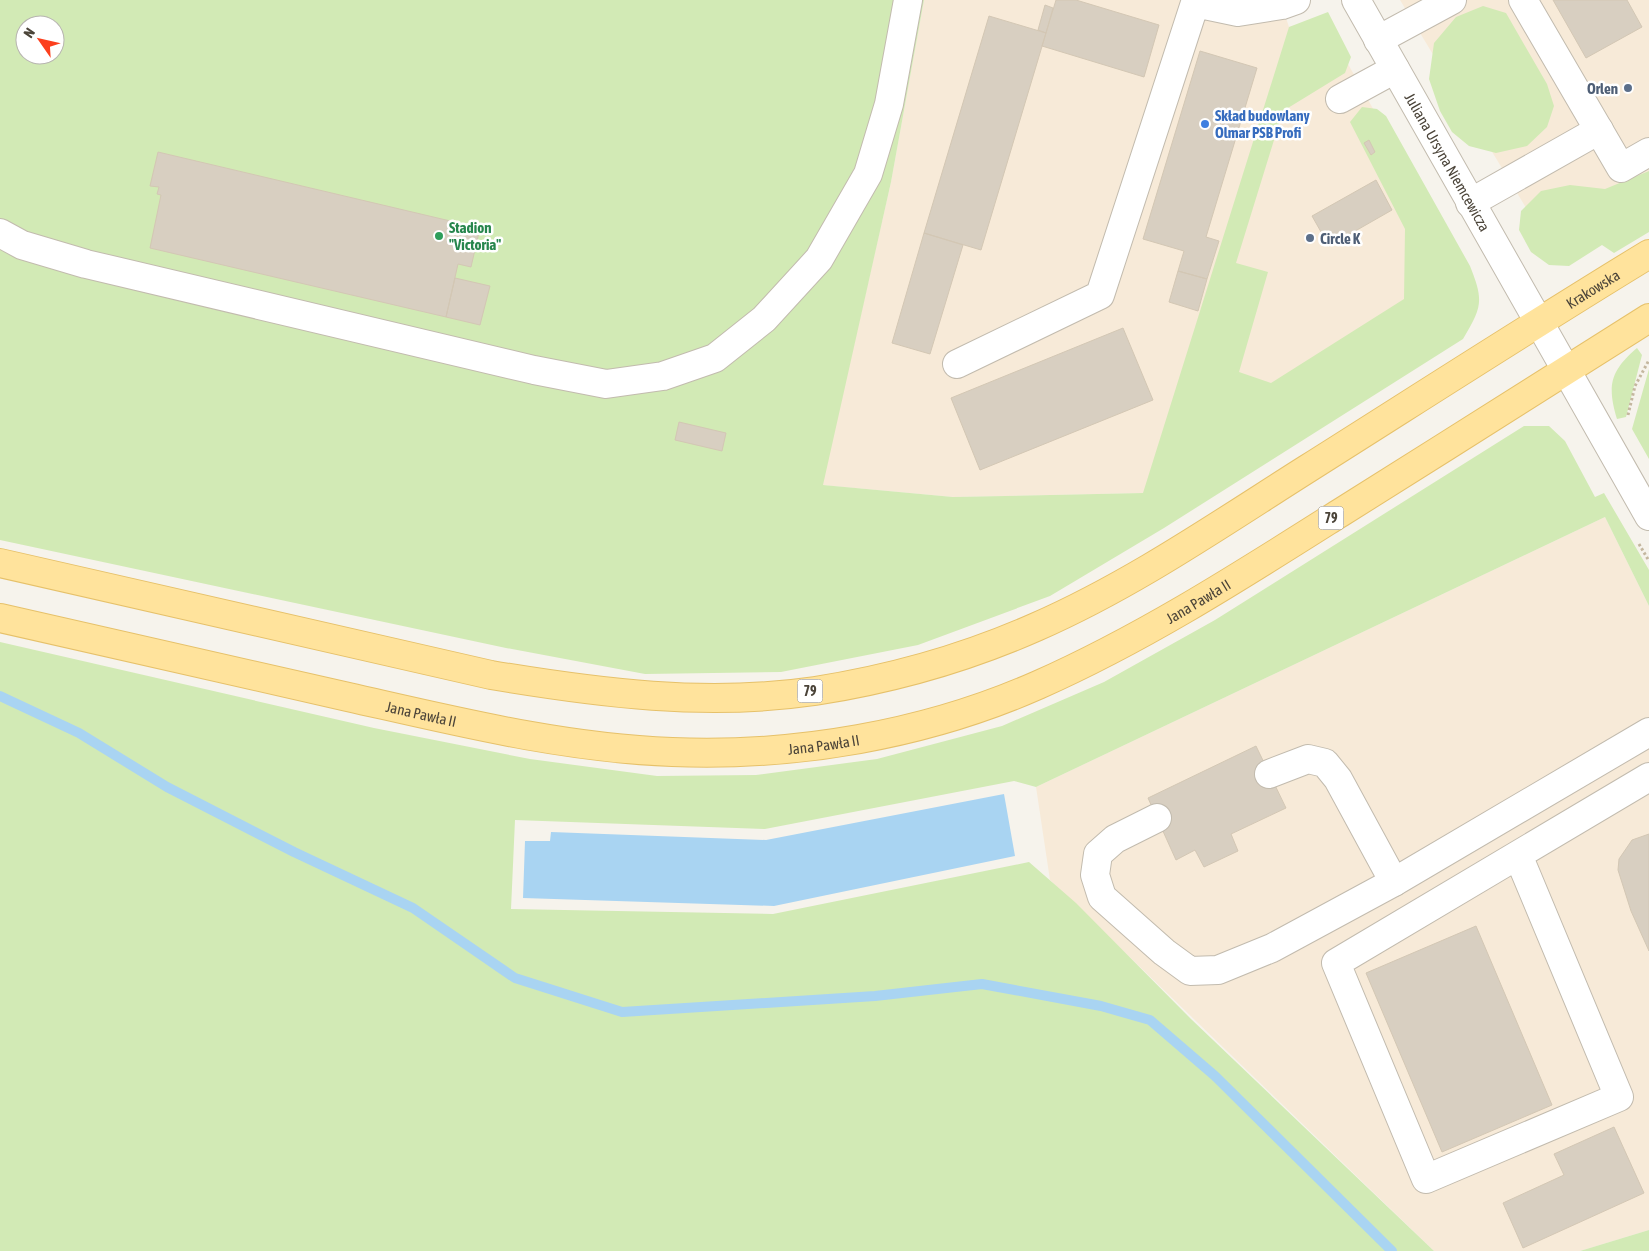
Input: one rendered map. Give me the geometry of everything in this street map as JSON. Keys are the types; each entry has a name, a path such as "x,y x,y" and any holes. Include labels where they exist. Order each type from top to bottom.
{"main road":[{"name":"Krakowska","path":"1538,324 1649,254"},
{"name":"79","path":"1565,371 1649,318"},
{"name":"79","path":"0,563 491,675 569,688 675,699 744,698 812,691 921,669 977,651 1056,617 1139,573 1538,324"},
{"name":"Jana Pawła II","path":"0,618 478,726 607,748 704,753 789,749 856,739 926,724 996,702 1036,686 1114,648 1268,558 1565,371"}],"street":[{"path":"0,233 22,245 86,264 534,370 606,384 662,376 715,358 764,319 819,259 868,174 889,104 908,0"},
{"path":"957,364 1100,296 1191,2 1238,12 1282,5 1296,0"},
{"name":"Juliana Ursyna Niemcewicza","path":"1356,0 1565,371"},
{"path":"1378,40 1452,0"},
{"path":"1523,0 1621,168 1649,152"},
{"path":"1340,99 1395,70"},
{"path":"1470,203 1599,130"},
{"path":"1565,371 1649,516"},
{"path":"1157,818 1114,839 1098,854 1095,876 1102,897 1164,952 1190,970 1218,970 1272,948 1394,882 1649,732"},
{"path":"1270,774 1308,759 1324,764 1338,779 1394,882"},
{"path":"1518,855 1619,1097 1426,1179 1336,963 1649,777"}],"path":[{"path":"1628,421 1635,386 1649,360"}],"shaded area":[{"path":"924,0 1280,0 1289,27 1324,21 1443,234 1440,312 1143,493 953,497 822,485 891,182"},
{"path":"1400,0 1649,0 1649,184 1548,244"},
{"path":"1605,517 1649,606 1649,1230 1580,1251 1434,1251 1050,880 1036,787"}],"green space":[{"path":"0,0 924,0 891,182 823,485 953,497 1143,493 1289,27 1328,12 1351,57 1345,73 1283,111 1236,263 1268,272 1239,372 1271,383 1404,299 1405,229 1350,122 1362,107 1377,109 1386,116 1470,266 1479,296 1479,304 1474,319 1463,339 1164,528 1050,596 918,645 781,672 645,674 506,648 0,540"},
{"path":"1483,6 1506,13 1547,84 1554,106 1547,127 1527,146 1496,153 1469,146 1452,132 1440,111 1429,79 1434,43 1456,17"},
{"path":"1649,171 1649,232 1614,253 1602,245 1569,266 1549,265 1531,252 1519,230 1521,211 1541,191 1570,185 1605,189"},
{"path":"1637,348 1642,355 1626,417 1617,419 1612,397 1613,380 1621,364"},
{"path":"1649,369 1649,459 1632,429"},
{"path":"1524,426 1549,426 1565,441 1595,497 1604,493 1649,570 1649,606 1605,517 1036,787 1014,781 765,829 515,820 511,909 773,914 1029,862 1076,903 1191,1019 1434,1251 0,1251 0,642 374,728 530,759 657,776 756,775 877,759 1002,726 1104,682 1215,620"},
{"path":"1649,1230 1649,1251 1580,1251"}],"water":[{"path":"1004,794 1015,856 774,906 523,898 525,841 550,841 551,832 766,840"}],"building":[{"path":"1056,0 1076,0 1159,25 1144,77 1042,46"},
{"path":"1553,0 1627,0 1642,27 1586,58"},
{"path":"1045,5 1053,8 1046,33 1038,30"},
{"path":"989,16 1046,33 981,250 924,233"},
{"path":"1200,51 1257,68 1206,237 1219,241 1207,279 1178,271 1184,251 1143,239"},
{"path":"1369,140 1375,152 1371,155 1364,143"},
{"path":"158,152 480,228 471,267 458,264 446,317 150,248 161,195 157,194 159,187 150,186"},
{"path":"1376,180 1392,210 1329,246 1312,216"},
{"path":"924,233 963,245 930,354 892,343"},
{"path":"1178,271 1207,279 1198,311 1169,302"},
{"path":"455,278 490,286 480,325 446,317"},
{"path":"1123,328 1153,400 980,470 951,398"},
{"path":"679,422 726,433 722,451 675,440"},
{"path":"1256,746 1286,808 1231,834 1238,851 1204,867 1195,850 1176,860 1148,798"},
{"path":"1649,834 1649,951 1631,911 1618,870 1619,859 1632,840"},
{"path":"1476,926 1552,1105 1442,1152 1366,973"},
{"path":"1614,1127 1644,1193 1523,1248 1503,1203 1564,1175 1554,1154"}],"waterway":[{"path":"0,696 79,733 167,787 294,852 413,908 515,978 622,1012 875,996 982,984 1101,1006 1150,1020 1215,1076 1392,1251"}],"place":[{"name":"Orlen","path":"1628,88"},
{"name":"Skład budowlany Olmar PSB Profi","path":"1205,124"},
{"name":"Stadion \"Victoria\"","path":"439,236"},
{"name":"Circle K","path":"1310,238"}]}
